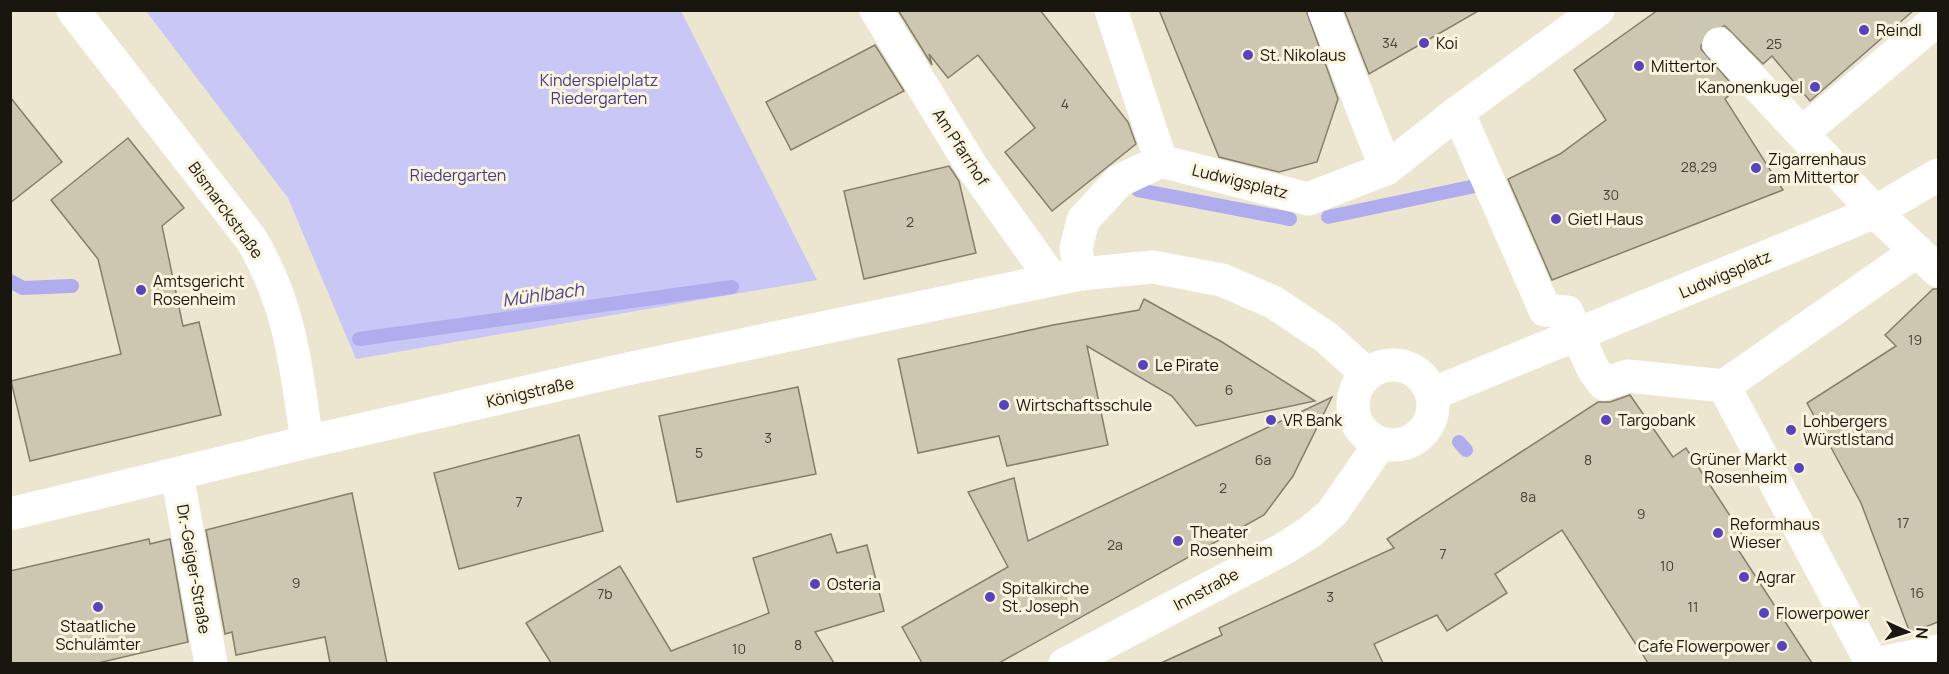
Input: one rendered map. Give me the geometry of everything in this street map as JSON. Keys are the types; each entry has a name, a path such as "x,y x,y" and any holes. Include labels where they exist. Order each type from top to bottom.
{"street":[{"name":"Bismarckstraße","path":"73,10 251,239 267,266 278,289 291,334 307,442"},
{"name":"Am Pfarrhof","path":"876,10 972,167 1066,277"},
{"path":"1111,10 1161,161 1119,181 1083,220 1066,277 1153,267 1222,280 1272,302 1327,338 1367,374"},
{"path":"1324,10 1386,169"},
{"name":"Ludwigsplatz","path":"1161,161 1308,199 1386,169 1458,112 1598,10"},
{"path":"1802,133 1938,19"},
{"path":"1458,112 1545,310 1567,312 1576,337 1604,384 1628,376 1724,386 1928,261 1875,212 1719,44"},
{"name":"Ludwigsplatz","path":"1432,394 1576,337 1875,212 1938,175"},
{"name":"Königstraße","path":"10,514 307,442 627,369 1066,277"},
{"path":"1391,364 1405,366 1417,372 1427,382 1432,394 1434,409 1430,423 1421,435 1409,443 1395,446 1380,444 1369,438 1355,419 1354,395 1359,383 1367,374 1391,364"},
{"path":"1724,386 1874,663 1938,651"},
{"name":"Innstraße","path":"1065,663 1310,532 1332,513 1380,444"},
{"name":"Dr.-Geiger-Straße","path":"177,474 211,663"}],"green space":[{"name":"Riedergarten","path":"146,11 681,11 817,280 356,359 288,198"}],"building":[{"path":"898,10 1040,10 1128,122 1136,144 1052,211 1005,152 1035,128 978,55 948,78 929,54 932,65"},
{"name":"St. Nikolaus","path":"1159,10 1306,10 1338,99 1317,162 1279,172 1219,157"},
{"path":"1344,10 1480,10 1369,74"},
{"path":"1658,10 1914,10 1810,101 1772,56 1763,64 1725,26 1715,26 1707,30 1701,39 1701,49 1736,89 1725,99 1783,190 1552,280 1508,179 1560,154 1606,120 1574,70"},
{"path":"875,45 904,91 791,150 766,102"},
{"path":"10,97 62,162 10,203"},
{"name":"Amtsgericht Rosenheim","path":"128,138 184,208 162,226 183,326 199,322 221,415 30,461 11,381 121,354 98,259 51,200"},
{"path":"949,166 959,181 976,253 864,279 844,191"},
{"path":"1933,289 1938,289 1938,622 1910,633 1861,503 1807,403 1896,346 1885,335"},
{"name":"Wirtschaftsschule","path":"1144,299 1222,342 1315,401 1196,426 1172,396 1087,346 1108,445 1007,466 999,436 918,453 898,359 1053,325 1139,310"},
{"path":"798,387 816,474 677,502 659,416"},
{"path":"1630,395 1673,457 1686,448 1749,545 1739,551 1812,663 1648,663 1562,530 1495,574 1507,593 1447,631 1437,615 1374,644 1383,663 1161,663 1222,635 1219,628 1394,548 1387,539 1598,402 1610,402"},
{"path":"1332,397 1293,476 1264,515 999,663 922,663 902,627 1008,567 968,492 1014,478 1028,541"},
{"path":"579,435 603,531 459,569 434,473"},
{"path":"352,493 387,663 330,663 325,637 236,655 232,632 225,634 206,530"},
{"path":"831,534 837,553 867,545 884,611 815,632 834,663 551,663 526,623 620,566 671,651 769,613 753,558"},
{"name":"Staatliche Schulämter","path":"149,539 150,544 170,539 188,642 98,663 10,663 10,571"}],"waterway":[{"path":"1328,217 1475,186"},
{"path":"1138,190 1290,219"},
{"name":"Mühlbach","path":"10,281 23,288 72,286"},
{"name":"Mühlbach","path":"359,339 732,287"},
{"name":"Mühlbach","path":"1459,442 1466,450"}],"tunnel":[{"path":"1690,10 1719,44"}],"place":[{"name":"Reindl","path":"1864,30"},
{"name":"Koi","path":"1424,43"},
{"name":"St. Nikolaus","path":"1248,55"},
{"name":"Mittertor","path":"1639,66"},
{"name":"Kanonenkugel","path":"1815,87"},
{"name":"Zigarrenhaus am Mittertor","path":"1756,168"},
{"name":"Gietl Haus","path":"1556,219"},
{"name":"Amtsgericht Rosenheim","path":"141,290"},
{"name":"Le Pirate","path":"1143,365"},
{"name":"Wirtschaftsschule","path":"1004,405"},
{"name":"VR Bank","path":"1271,420"},
{"name":"Targobank","path":"1606,420"},
{"name":"Lohbergers Würstlstand","path":"1791,430"},
{"name":"Grüner Markt Rosenheim","path":"1799,468"},
{"name":"Reformhaus Wieser","path":"1718,533"},
{"name":"Theater Rosenheim","path":"1178,541"},
{"name":"Agrar","path":"1744,577"},
{"name":"Osteria","path":"815,584"},
{"name":"Spitalkirche St. Joseph","path":"990,597"},
{"name":"Staatliche Schulämter","path":"98,607"},
{"name":"Flowerpower","path":"1764,613"},
{"name":"Cafe Flowerpower","path":"1782,646"}],"park label":[{"name":"Kinderspielplatz Riedergarten","path":"599,89"}]}
